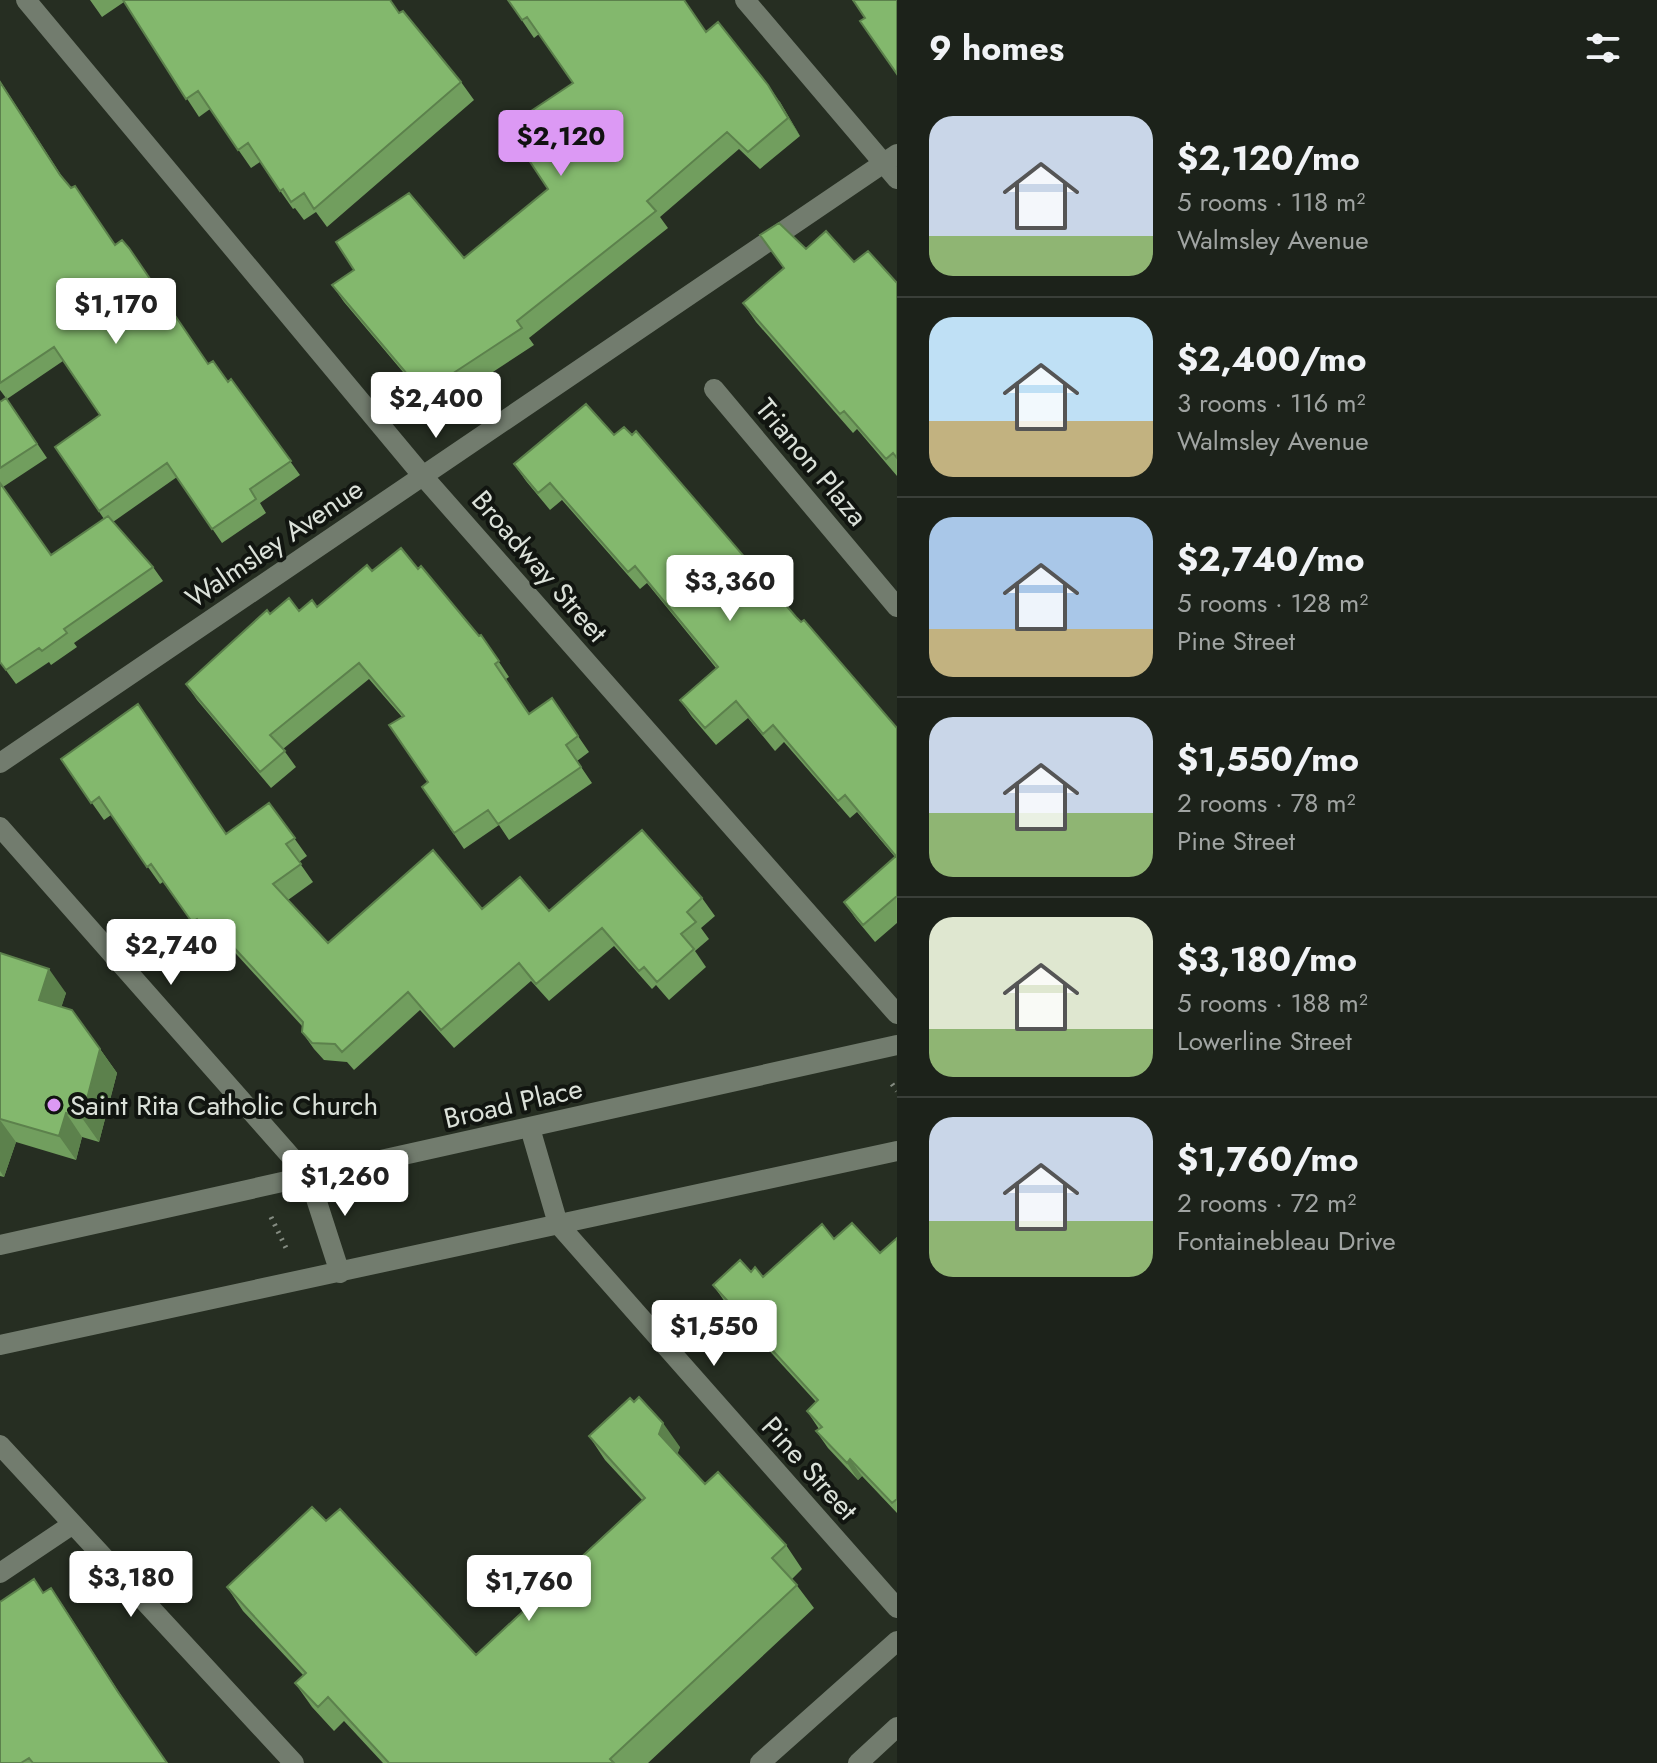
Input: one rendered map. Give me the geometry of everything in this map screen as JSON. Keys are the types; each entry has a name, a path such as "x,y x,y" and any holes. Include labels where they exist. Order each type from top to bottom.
{"street":[{"name":"Broadway Street","path":"26,0 422,475 897,1014"},
{"path":"745,0 892,166"},
{"name":"Walmsley Avenue","path":"0,763 422,475 892,166"},
{"name":"Trianon Plaza","path":"714,389 897,607"},
{"path":"0,827 309,1177 340,1273"},
{"name":"Broad Place","path":"0,1245 897,1045"},
{"name":"Pine Street","path":"530,1128 558,1224 897,1608"},
{"path":"0,1345 897,1151"},
{"path":"0,1445 294,1763"},
{"path":"0,1573 73,1524"},
{"path":"760,1763 897,1641"},
{"path":"858,1763 897,1727"}],"path":[{"path":"892,1084 897,1091"},
{"path":"271,1217 290,1256"}],"building":[{"path":"123,0 390,0 399,13 403,11 461,82 314,209 304,193 291,202 283,189 280,191 248,143 238,150 198,91 186,99"},
{"path":"508,0 684,0 706,32 718,22 768,85 788,118 748,152 727,132 647,201 656,211 517,321 522,328 423,393 332,285 354,270 336,242 409,193 464,258 548,189 507,127 573,83 527,17 522,20"},
{"path":"853,0 897,0 897,74 860,21 865,18"},
{"path":"0,82 60,175 71,188 75,186 115,245 122,240 129,248 208,364 213,361 228,382 231,379 291,461 250,489 256,499 212,529 167,463 99,511 55,447 100,415 54,347 0,383"},
{"path":"779,223 806,249 826,231 854,262 868,251 897,283 897,458 893,453 886,459 844,411 840,414 743,303 784,268 760,235"},
{"path":"6,398 37,444 0,468 0,402"},
{"path":"586,404 614,435 624,427 632,435 636,431 796,617 801,622 804,620 897,728 897,896 863,925 844,902 896,856 845,795 838,801 773,725 763,734 736,701 705,728 680,700 718,667 635,566 628,572 550,483 538,493 514,464"},
{"path":"0,483 51,555 108,516 153,567 64,629 67,633 42,651 39,648 6,670 0,662"},
{"path":"401,548 418,569 421,566 481,635 499,661 495,664 529,714 552,698 578,736 566,745 581,767 498,824 488,810 454,833 422,787 428,782 389,725 404,716 359,663 270,735 285,751 260,772 186,684 267,610 270,614 289,598 299,611 312,600 317,607 367,565 372,571"},
{"path":"138,704 226,834 269,803 295,838 286,844 301,864 273,884 328,943 433,850 482,909 520,877 549,911 642,830 702,898 687,912 696,922 681,934 694,949 657,982 644,967 639,971 602,928 536,984 519,963 441,1030 408,992 342,1052 335,1044 312,1043 302,1032 303,1022 214,926 206,932 197,919 192,922 151,864 147,867 99,797 91,803 61,759"},
{"name":"Saint Rita Catholic Church","path":"0,953 49,969 39,1000 72,1010 100,1049 82,1118 66,1113 59,1136 0,1119"},
{"path":"852,1223 880,1253 897,1238 897,1499 892,1503 850,1459 847,1463 816,1431 822,1427 807,1411 818,1400 713,1285 740,1260 751,1272 755,1267 763,1277 822,1224 834,1239"},
{"path":"639,1397 663,1423 659,1434 705,1484 718,1472 786,1545 772,1558 797,1585 610,1759 614,1763 389,1763 328,1697 318,1707 295,1683 306,1673 227,1587 312,1507 326,1521 340,1509 476,1655 645,1498 589,1436 630,1398 634,1402"},
{"path":"34,1579 43,1593 51,1588 167,1763 33,1763 29,1758 21,1763 0,1763 0,1602"}],"place":[{"name":"Saint Rita Catholic Church","path":"54,1105"}]}
